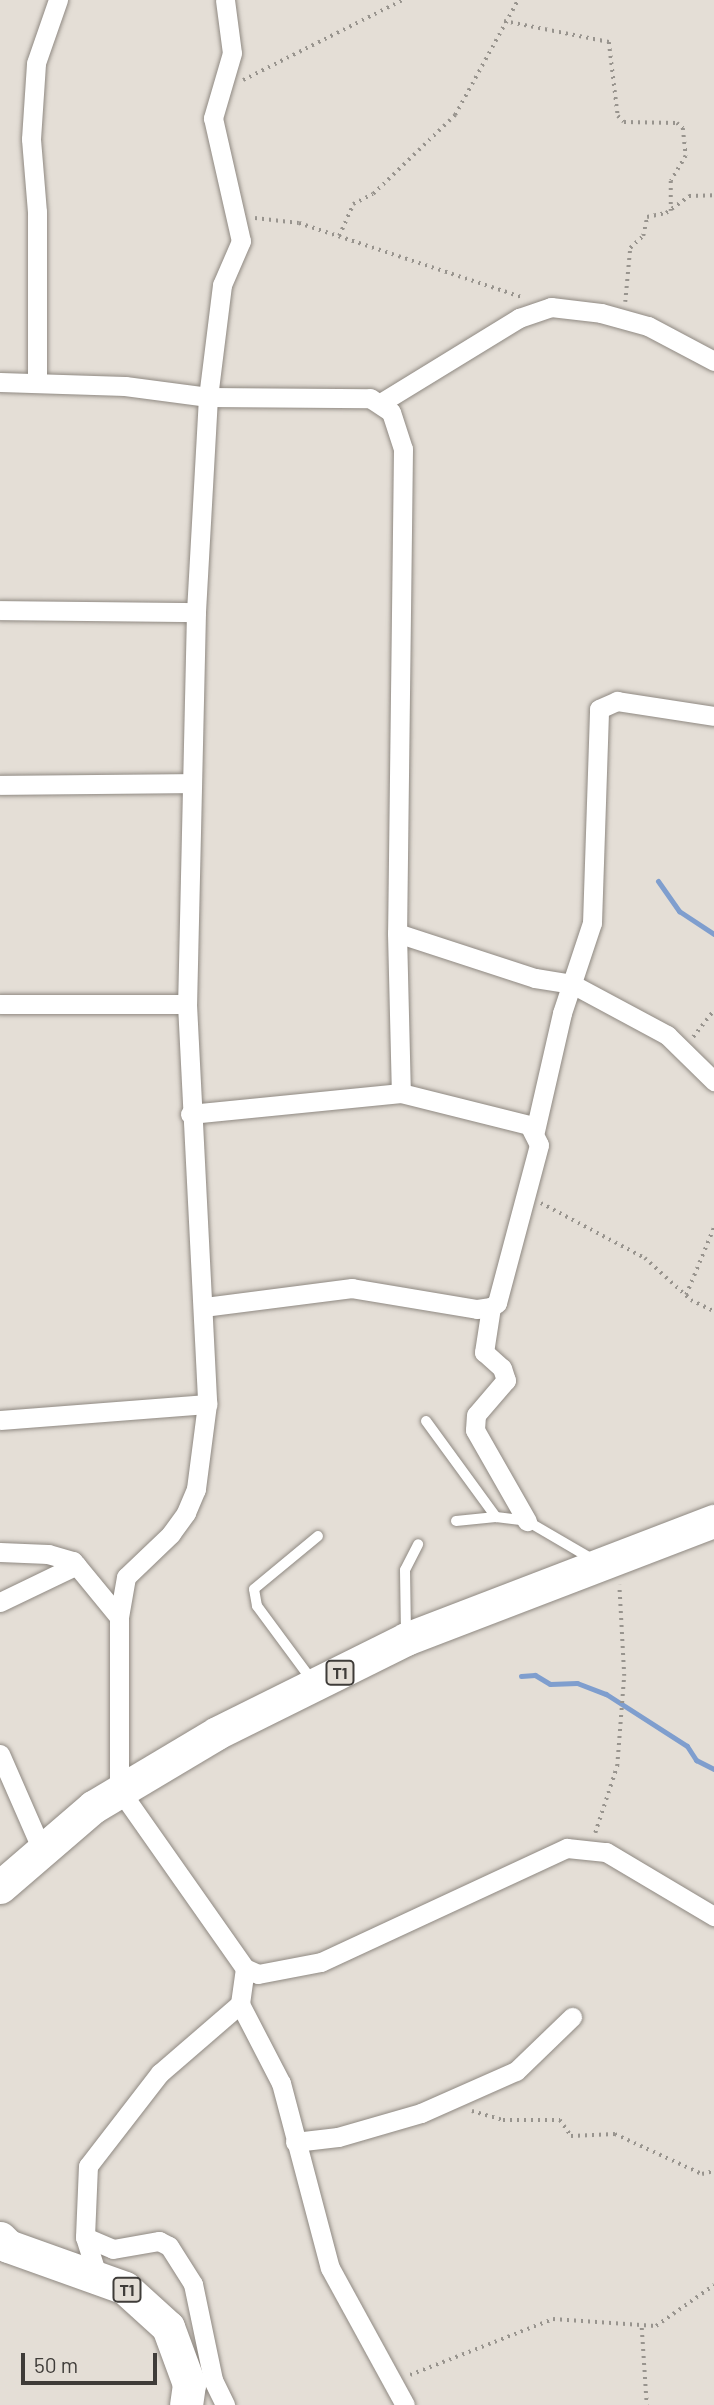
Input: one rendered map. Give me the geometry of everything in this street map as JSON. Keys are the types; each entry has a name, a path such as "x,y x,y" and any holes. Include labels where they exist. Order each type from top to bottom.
{"highway":[{"name":"T1","path":"0,1887 119,1789 217,1733 406,1639 714,1521"},
{"name":"T1","path":"0,2238 8,2246 125,2288 168,2327 189,2384 187,2405"}],"street":[{"path":"37,380 37,225 31,139 36,63 58,0"},
{"path":"225,0 232,53 217,96 214,136 240,221 241,241 222,285 208,397 197,612 187,1004 190,1114 207,1404 194,1496 171,1534 129,1571 119,1617 119,1789 245,1968 271,1974 321,1962 553,1852 590,1848 622,1861 714,1916"},
{"path":"0,382 37,380 208,397 382,401 519,318 551,307 624,319 648,326 714,361"},
{"path":"382,401 399,425 403,449 397,933 401,1093"},
{"path":"0,610 197,612"},
{"path":"535,1131 572,984 592,923 599,709 617,701 714,716"},
{"path":"0,785 192,783"},
{"path":"397,933 535,978 572,984 667,1035 714,1081"},
{"path":"0,1004 187,1004"},
{"path":"190,1114 401,1093 529,1125 535,1131 539,1145 497,1303 491,1307 477,1309 352,1288 203,1307"},
{"path":"491,1307 484,1352 502,1368 506,1380 476,1415 475,1430 527,1521"},
{"path":"0,1420 207,1404"},
{"path":"0,1552 48,1554 76,1565 119,1617"},
{"path":"0,1602 76,1565"},
{"path":"0,1754 42,1850"},
{"path":"245,1968 240,2004 281,2083 330,2268 405,2405"},
{"path":"98,2278 85,2237 86,2181 97,2151 160,2073 240,2004"},
{"path":"295,2142 338,2137 443,2103 516,2071 572,2017"},
{"path":"85,2237 113,2249 159,2241 169,2246 192,2284 213,2380 225,2405"}],"lane":[{"path":"426,1421 496,1517"},
{"path":"456,1521 496,1517 527,1521 608,1560"},
{"path":"316,1685 257,1606 254,1589 318,1536"},
{"path":"406,1639 405,1570 418,1544"}],"path":[{"path":"217,96 283,57 316,47 403,0"},
{"path":"339,236 354,204 373,194 454,115 518,0"},
{"path":"504,21 609,42 618,116 624,121 677,123 683,128 686,156 671,181 671,211"},
{"path":"624,319 631,246 643,236 646,217 671,211 689,196 714,195"},
{"path":"240,221 273,218 339,236 551,307"},
{"path":"683,1049 714,1010"},
{"path":"527,1196 645,1258 686,1294 714,1311"},
{"path":"686,1294 714,1227"},
{"path":"590,1848 617,1762 624,1676 608,1560"},
{"path":"443,2103 503,2120 560,2120 571,2136 615,2134 702,2174 714,2171"},
{"path":"391,2382 553,2319 642,2328 656,2326 714,2285"},
{"path":"642,2328 647,2405"}],"waterway":[{"path":"658,881 679,911 714,934"},
{"path":"521,1676 535,1675 550,1684 577,1683 606,1694 687,1746 696,1760 714,1769"}]}
